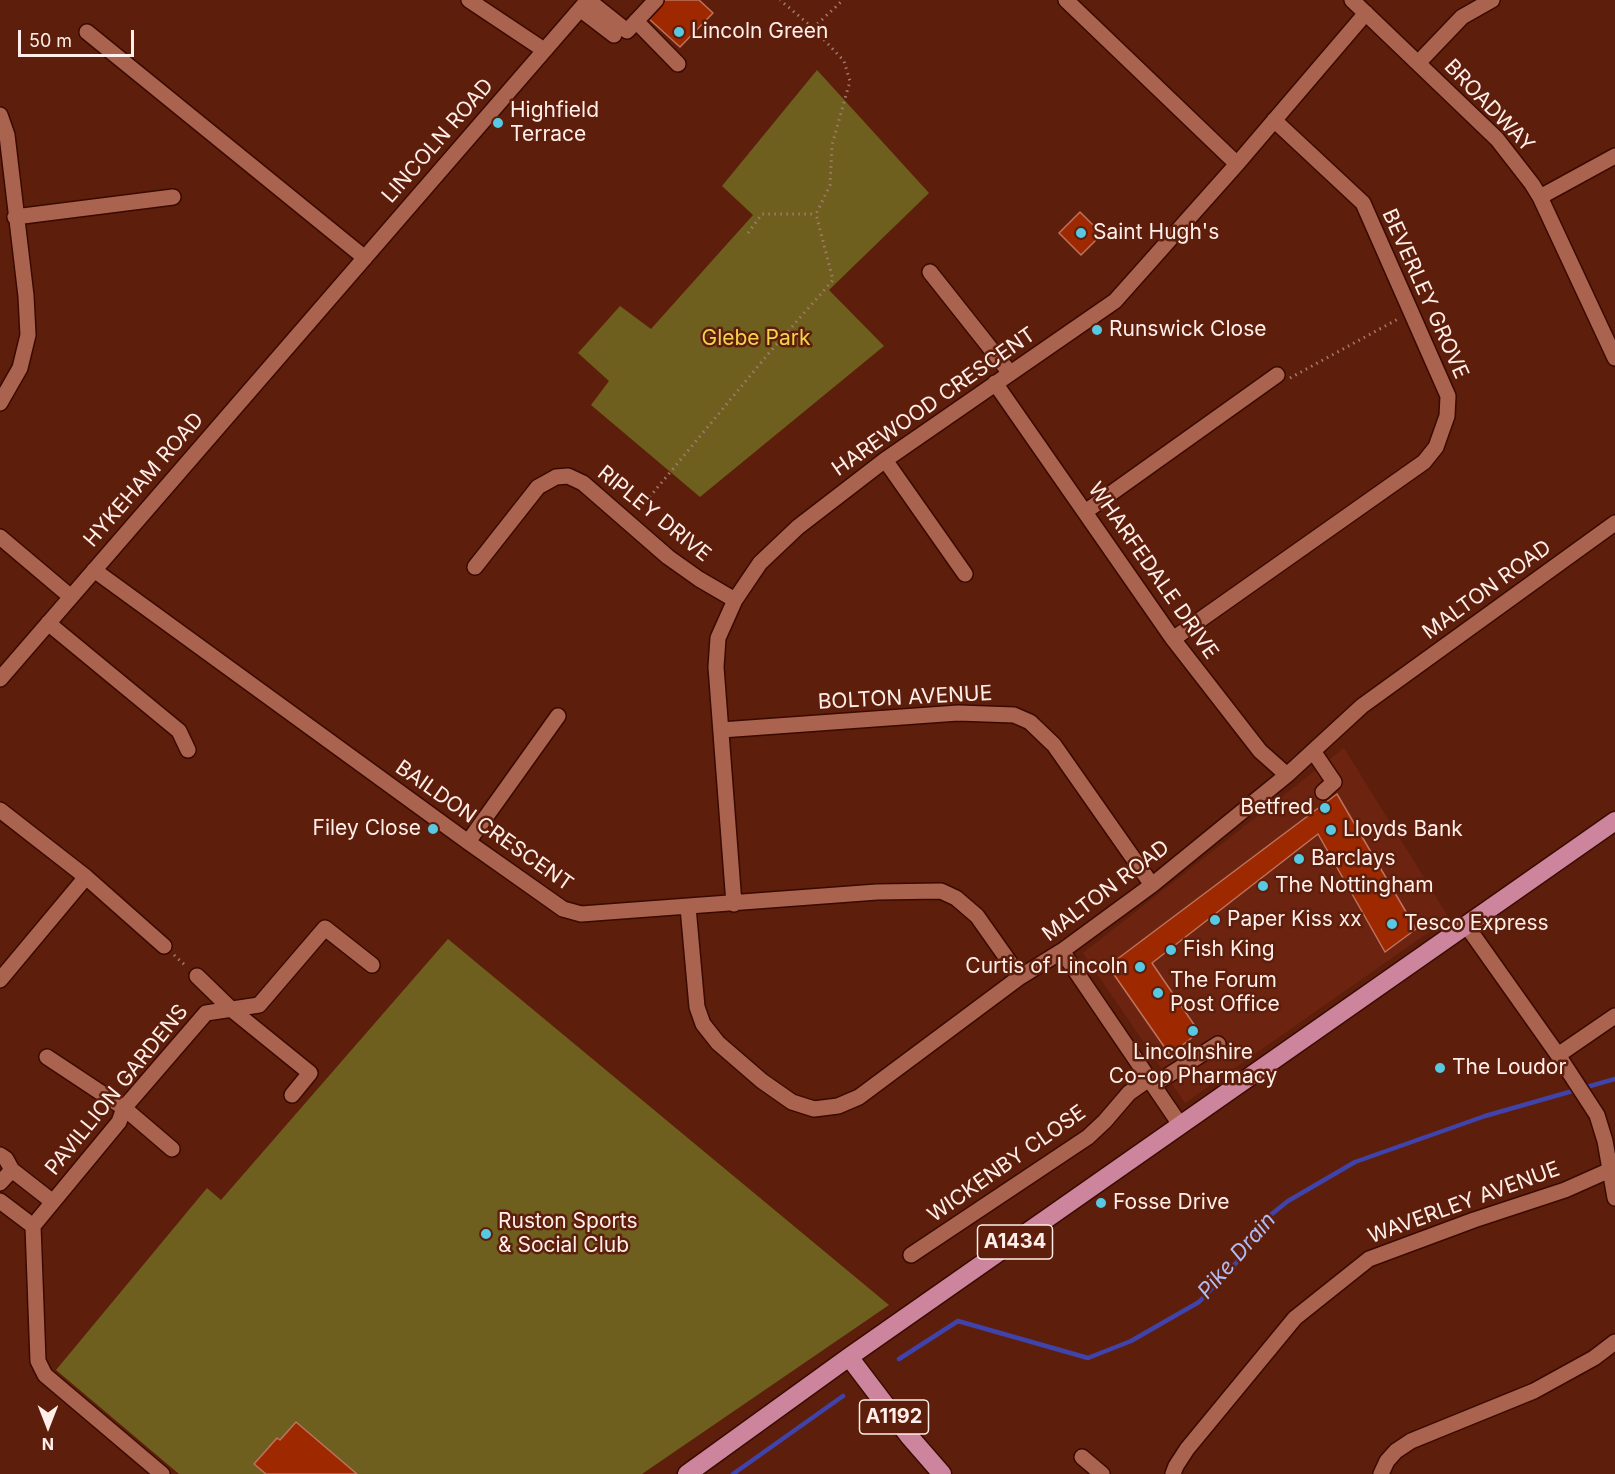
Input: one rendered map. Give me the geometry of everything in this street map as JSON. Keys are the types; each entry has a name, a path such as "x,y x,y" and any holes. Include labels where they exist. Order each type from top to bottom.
{"main road":[{"name":"A1434","path":"687,1474 849,1357 1182,1126 1615,820"},
{"name":"A1192","path":"849,1357 909,1436 942,1474"}],"street":[{"path":"469,0 544,50"},
{"path":"585,3 627,31 656,0"},
{"path":"1066,0 1238,164"},
{"name":"BROADWAY","path":"1352,0 1497,139 1540,197 1615,358"},
{"path":"1418,63 1462,17 1492,0"},
{"path":"585,3 614,35"},
{"name":"LINCOLN ROAD","path":"321,309 585,3"},
{"name":"HAREWOOD CRESCENT","path":"734,904 716,667 718,638 735,600 760,563 798,527 885,460 1115,301 1238,164 1366,13"},
{"path":"636,21 678,64"},
{"path":"87,32 366,258"},
{"path":"0,115 7,135 26,296 28,335 20,368 0,403"},
{"name":"BEVERLEY GROVE","path":"1173,639 1424,462 1436,447 1447,416 1448,396 1363,203 1274,120"},
{"path":"1540,197 1615,156"},
{"path":"15,217 173,197"},
{"path":"930,272 1010,373"},
{"name":"HYKEHAM ROAD","path":"0,679 321,309"},
{"path":"1085,512 1277,375"},
{"name":"WHARFEDALE DRIVE","path":"995,383 1173,639 1260,751 1287,775"},
{"path":"885,460 965,574"},
{"name":"RIPLEY DRIVE","path":"475,567 538,487 556,477 568,476 583,483 668,557 735,600"},
{"name":"MALTON ROAD","path":"688,908 697,1007 703,1024 718,1043 762,1081 792,1102 814,1109 838,1106 859,1096 1152,885 1287,775 1362,706 1615,523"},
{"path":"0,537 71,597"},
{"name":"BAILDON CRESCENT","path":"94,570 563,909 581,914 688,908 877,892 941,891 956,898 977,916 1020,978"},
{"path":"48,623 179,731 188,750"},
{"name":"BOLTON AVENUE","path":"721,730 958,713 1014,715 1030,722 1054,745 1152,885"},
{"path":"468,842 558,716"},
{"path":"1313,751 1334,782 1323,792"},
{"path":"0,810 86,877 164,946"},
{"path":"0,980 86,877"},
{"path":"1466,925 1586,1097 1602,1129 1615,1198"},
{"name":"PAVILLION GARDENS","path":"33,1226 119,1122 124,1108 206,1013 259,1005 325,928 372,966"},
{"path":"1062,951 1182,1126"},
{"path":"197,976 231,1009 310,1073 292,1095"},
{"path":"1558,1055 1615,1016"},
{"name":"WICKENBY CLOSE","path":"911,1255 1088,1137 1129,1093 1218,1044"},
{"path":"47,1057 124,1108 172,1149"},
{"path":"0,1155 6,1159 12,1170"},
{"name":"PAVILLION GARDENS","path":"0,1183 12,1170 53,1202"},
{"name":"WAVERLEY AVENUE","path":"1173,1474 1188,1449 1295,1318 1369,1259 1474,1220 1565,1190 1610,1170"},
{"path":"0,1201 33,1226 38,1361 45,1375 162,1474"},
{"path":"1381,1474 1387,1461 1396,1451 1411,1441 1534,1391 1615,1344"},
{"path":"1082,1458 1102,1474"}],"path":[{"path":"629,522 769,353 833,280 816,214 831,185 832,145 850,81 844,61 813,28 780,0"},
{"path":"813,28 843,0"},
{"path":"748,233 762,214 816,214"},
{"path":"1277,375 1289,379 1411,312"},
{"path":"164,946 197,976"}],"shaded area":[{"path":"1344,748 1449,918 1185,1103 1083,953"}],"green space":[{"name":"Glebe Park","path":"817,70 929,193 829,290 884,346 700,497 591,405 609,381 578,353 620,306 651,329 753,215 722,186"},
{"name":"Ruston Sports & Social Club","path":"448,939 889,1305 642,1474 179,1474 56,1370 207,1188 221,1200"}],"building":[{"name":"Lincoln Green","path":"663,0 699,0 713,13 680,47 647,17"},
{"name":"Saint Hugh's","path":"1080,212 1102,234 1081,255 1059,233"},
{"path":"1337,794 1416,929 1385,952 1318,834 1152,963 1199,1032 1170,1055 1108,966"},
{"path":"296,1422 357,1474 266,1474 254,1464 277,1438 280,1440"}],"waterway":[{"name":"Pike Drain","path":"899,1359 958,1321 1088,1358 1131,1341 1199,1302 1237,1262 1268,1217 1288,1201 1355,1162 1485,1116 1615,1079"},
{"name":"Pike Drain","path":"733,1474 843,1396"}],"place":[{"name":"Lincoln Green","path":"679,32"},
{"name":"Highfield Terrace","path":"498,123"},
{"name":"Saint Hugh's","path":"1081,233"},
{"name":"Runswick Close","path":"1097,330"},
{"name":"Betfred","path":"1325,808"},
{"name":"Filey Close","path":"433,829"},
{"name":"Lloyds Bank","path":"1331,830"},
{"name":"Barclays","path":"1299,859"},
{"name":"The Nottingham","path":"1263,886"},
{"name":"Paper Kiss xx","path":"1215,920"},
{"name":"Tesco Express","path":"1392,924"},
{"name":"Fish King","path":"1171,950"},
{"name":"Curtis of Lincoln","path":"1140,967"},
{"name":"The Forum Post Office","path":"1158,993"},
{"name":"Lincolnshire Co-op Pharmacy","path":"1193,1031"},
{"name":"The Loudor","path":"1440,1068"},
{"name":"Fosse Drive","path":"1101,1203"},
{"name":"Ruston Sports & Social Club","path":"486,1234"}]}
